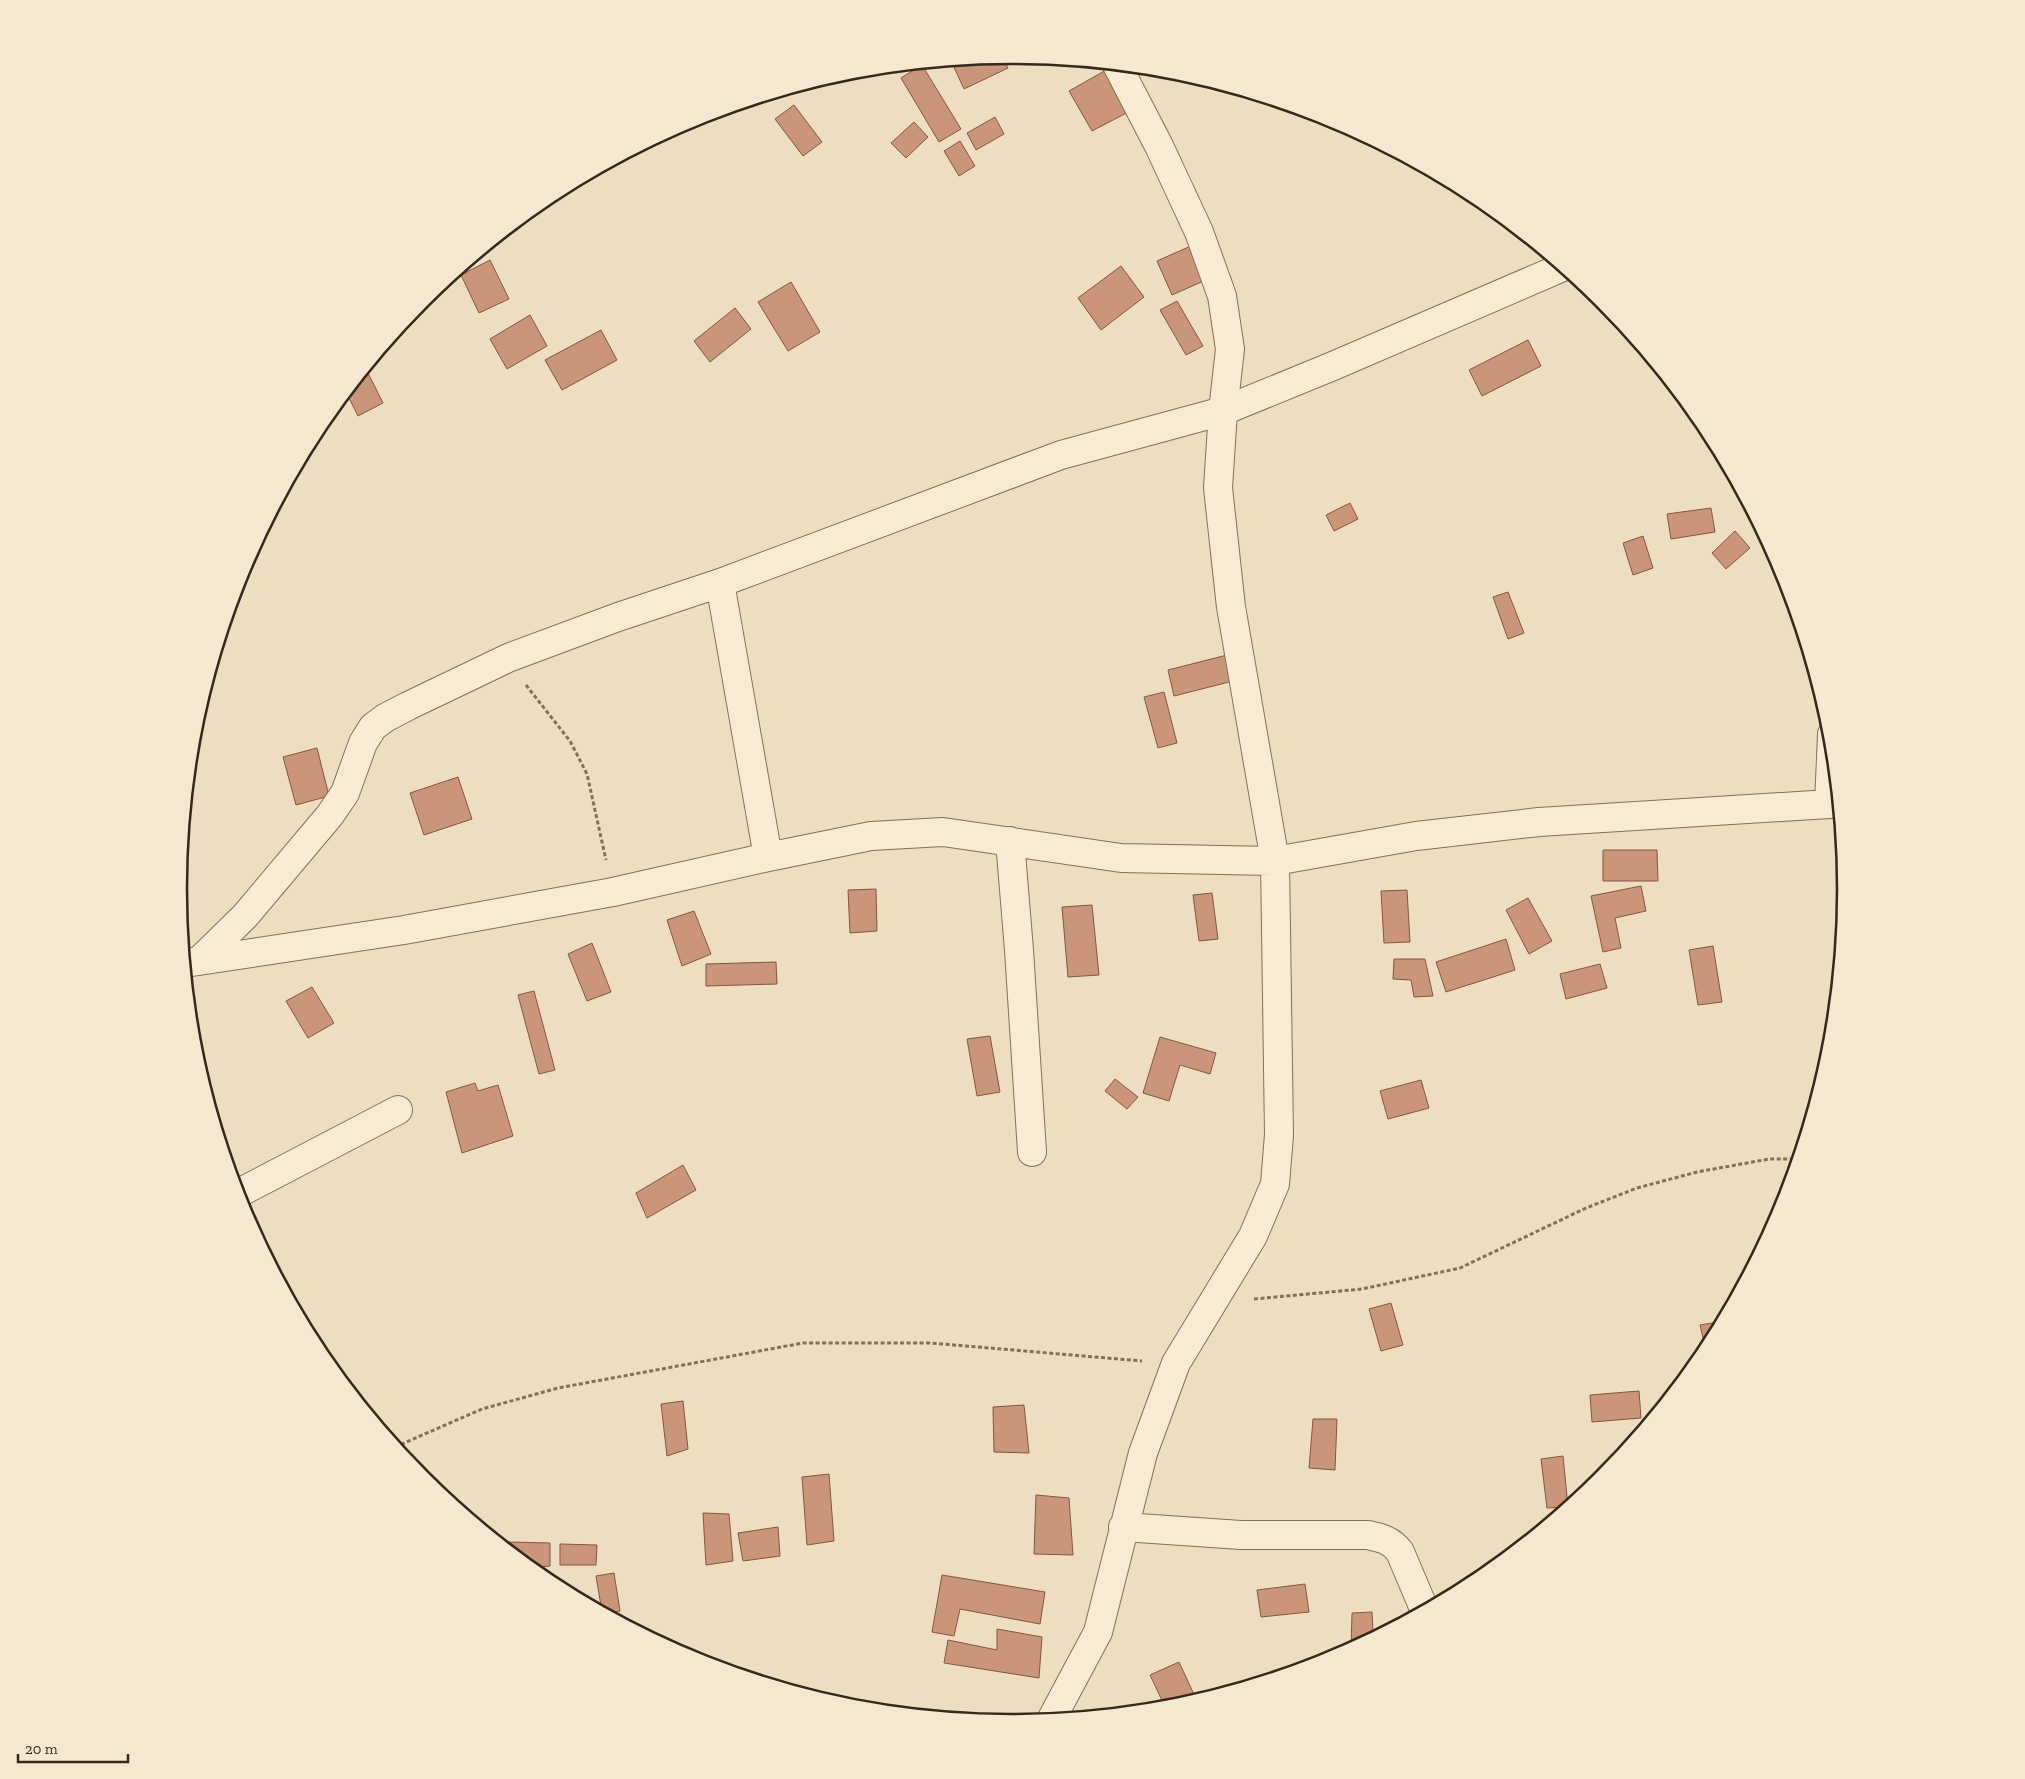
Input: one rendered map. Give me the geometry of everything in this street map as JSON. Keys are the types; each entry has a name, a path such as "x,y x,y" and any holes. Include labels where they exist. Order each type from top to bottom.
{"street":[{"path":"1054,1713 1098,1632 1143,1453 1176,1363 1253,1236 1275,1184 1279,1134 1274,861 1231,607 1218,488 1223,412 1230,349 1222,296 1199,232 1159,146 1120,71"},
{"path":"192,962 245,916 330,815 345,793 363,743 374,727 385,718 408,706 508,658 618,617 720,583 1061,455 1223,412 1557,269"},
{"path":"720,583 768,857"},
{"path":"192,962 404,930 613,892 871,836 943,832 1121,858 1274,861 1416,836 1539,822 1833,803"},
{"path":"1010,842 1032,1152"},
{"path":"244,1190 398,1110"},
{"path":"1123,1527 1242,1534 1368,1535 1385,1539 1394,1544 1400,1552 1422,1607"}],"path":[{"path":"508,658 570,741 587,774 613,892"},
{"path":"1214,1303 1362,1288 1460,1268 1586,1208 1637,1188 1697,1172 1769,1159 1792,1160"},
{"path":"402,1444 482,1409 558,1388 803,1343 931,1343 1176,1363"}],"building":[{"path":"1006,64 1008,68 964,89 954,66"},
{"path":"925,69 961,129 939,142 901,78 914,70"},
{"path":"1107,70 1118,71 1138,107 1092,131 1069,91"},
{"path":"794,105 822,142 803,156 775,119"},
{"path":"995,117 1004,134 976,150 967,133"},
{"path":"914,122 928,137 906,158 891,143"},
{"path":"960,141 975,166 959,176 944,151"},
{"path":"1193,245 1208,279 1172,295 1157,261"},
{"path":"490,260 509,299 479,313 461,275"},
{"path":"1121,266 1144,297 1101,330 1078,298"},
{"path":"791,282 820,332 788,351 758,302"},
{"path":"1177,301 1203,346 1186,355 1160,310"},
{"path":"735,308 751,329 710,362 694,341"},
{"path":"530,315 547,346 507,369 490,339"},
{"path":"601,330 617,360 562,390 545,360"},
{"path":"1528,340 1541,366 1482,396 1469,370"},
{"path":"368,374 383,403 358,416 349,398"},
{"path":"1350,503 1358,519 1334,531 1326,515"},
{"path":"1711,508 1715,532 1671,539 1667,514"},
{"path":"1735,531 1750,548 1726,569 1712,553"},
{"path":"1643,536 1653,568 1633,575 1623,543"},
{"path":"1508,592 1524,633 1508,639 1493,597"},
{"path":"1227,655 1233,681 1174,696 1168,670"},
{"path":"1164,692 1177,743 1158,748 1144,697"},
{"path":"317,748 329,796 296,805 283,757"},
{"path":"458,777 472,819 424,835 410,793"},
{"path":"1603,850 1657,850 1658,881 1603,881"},
{"path":"1641,886 1646,911 1615,918 1621,948 1603,952 1591,896"},
{"path":"876,889 877,931 850,933 848,890"},
{"path":"1407,890 1410,942 1384,943 1381,891"},
{"path":"1212,893 1218,939 1199,941 1193,895"},
{"path":"1528,898 1552,941 1529,954 1506,910"},
{"path":"1092,905 1099,975 1068,977 1062,907"},
{"path":"694,911 711,954 682,966 667,920"},
{"path":"1506,939 1515,970 1446,992 1436,962"},
{"path":"592,943 611,992 587,1001 568,954"},
{"path":"1713,946 1722,1002 1698,1005 1689,950"},
{"path":"1394,959 1425,959 1433,996 1414,997 1411,980 1393,979"},
{"path":"776,962 777,984 706,986 706,964"},
{"path":"1600,964 1607,988 1566,999 1560,974"},
{"path":"312,987 334,1023 308,1038 286,1001"},
{"path":"534,991 555,1070 539,1074 518,995"},
{"path":"990,1036 1000,1092 977,1096 967,1039"},
{"path":"1160,1037 1216,1053 1210,1074 1180,1065 1169,1101 1143,1093"},
{"path":"1115,1079 1138,1097 1127,1109 1105,1091"},
{"path":"1421,1080 1429,1108 1388,1119 1380,1091"},
{"path":"475,1083 478,1091 498,1085 513,1136 462,1153 446,1092"},
{"path":"683,1165 696,1190 647,1218 636,1193"},
{"path":"1391,1303 1403,1345 1381,1351 1369,1309"},
{"path":"1715,1322 1704,1341 1700,1325"},
{"path":"1639,1391 1641,1418 1592,1422 1590,1395"},
{"path":"683,1401 688,1449 667,1456 661,1404"},
{"path":"1024,1405 1029,1453 994,1452 993,1407"},
{"path":"1313,1419 1337,1419 1335,1470 1309,1468"},
{"path":"1563,1456 1567,1500 1560,1507 1547,1508 1541,1459"},
{"path":"829,1474 834,1541 807,1545 802,1477"},
{"path":"1036,1495 1069,1498 1073,1555 1034,1554"},
{"path":"703,1513 729,1514 733,1561 706,1565"},
{"path":"778,1527 780,1556 743,1561 738,1533"},
{"path":"509,1542 550,1543 550,1566 541,1567 509,1544"},
{"path":"560,1544 597,1545 596,1565 560,1565"},
{"path":"614,1573 620,1611 614,1612 601,1605 596,1576"},
{"path":"942,1575 1045,1592 1040,1624 960,1609 954,1636 932,1632"},
{"path":"1305,1584 1309,1612 1261,1617 1257,1590"},
{"path":"1372,1612 1373,1631 1375,1631 1351,1642 1352,1613"},
{"path":"997,1629 1042,1637 1039,1678 944,1663 948,1640 997,1650"},
{"path":"1179,1662 1194,1694 1162,1701 1150,1675"}]}
